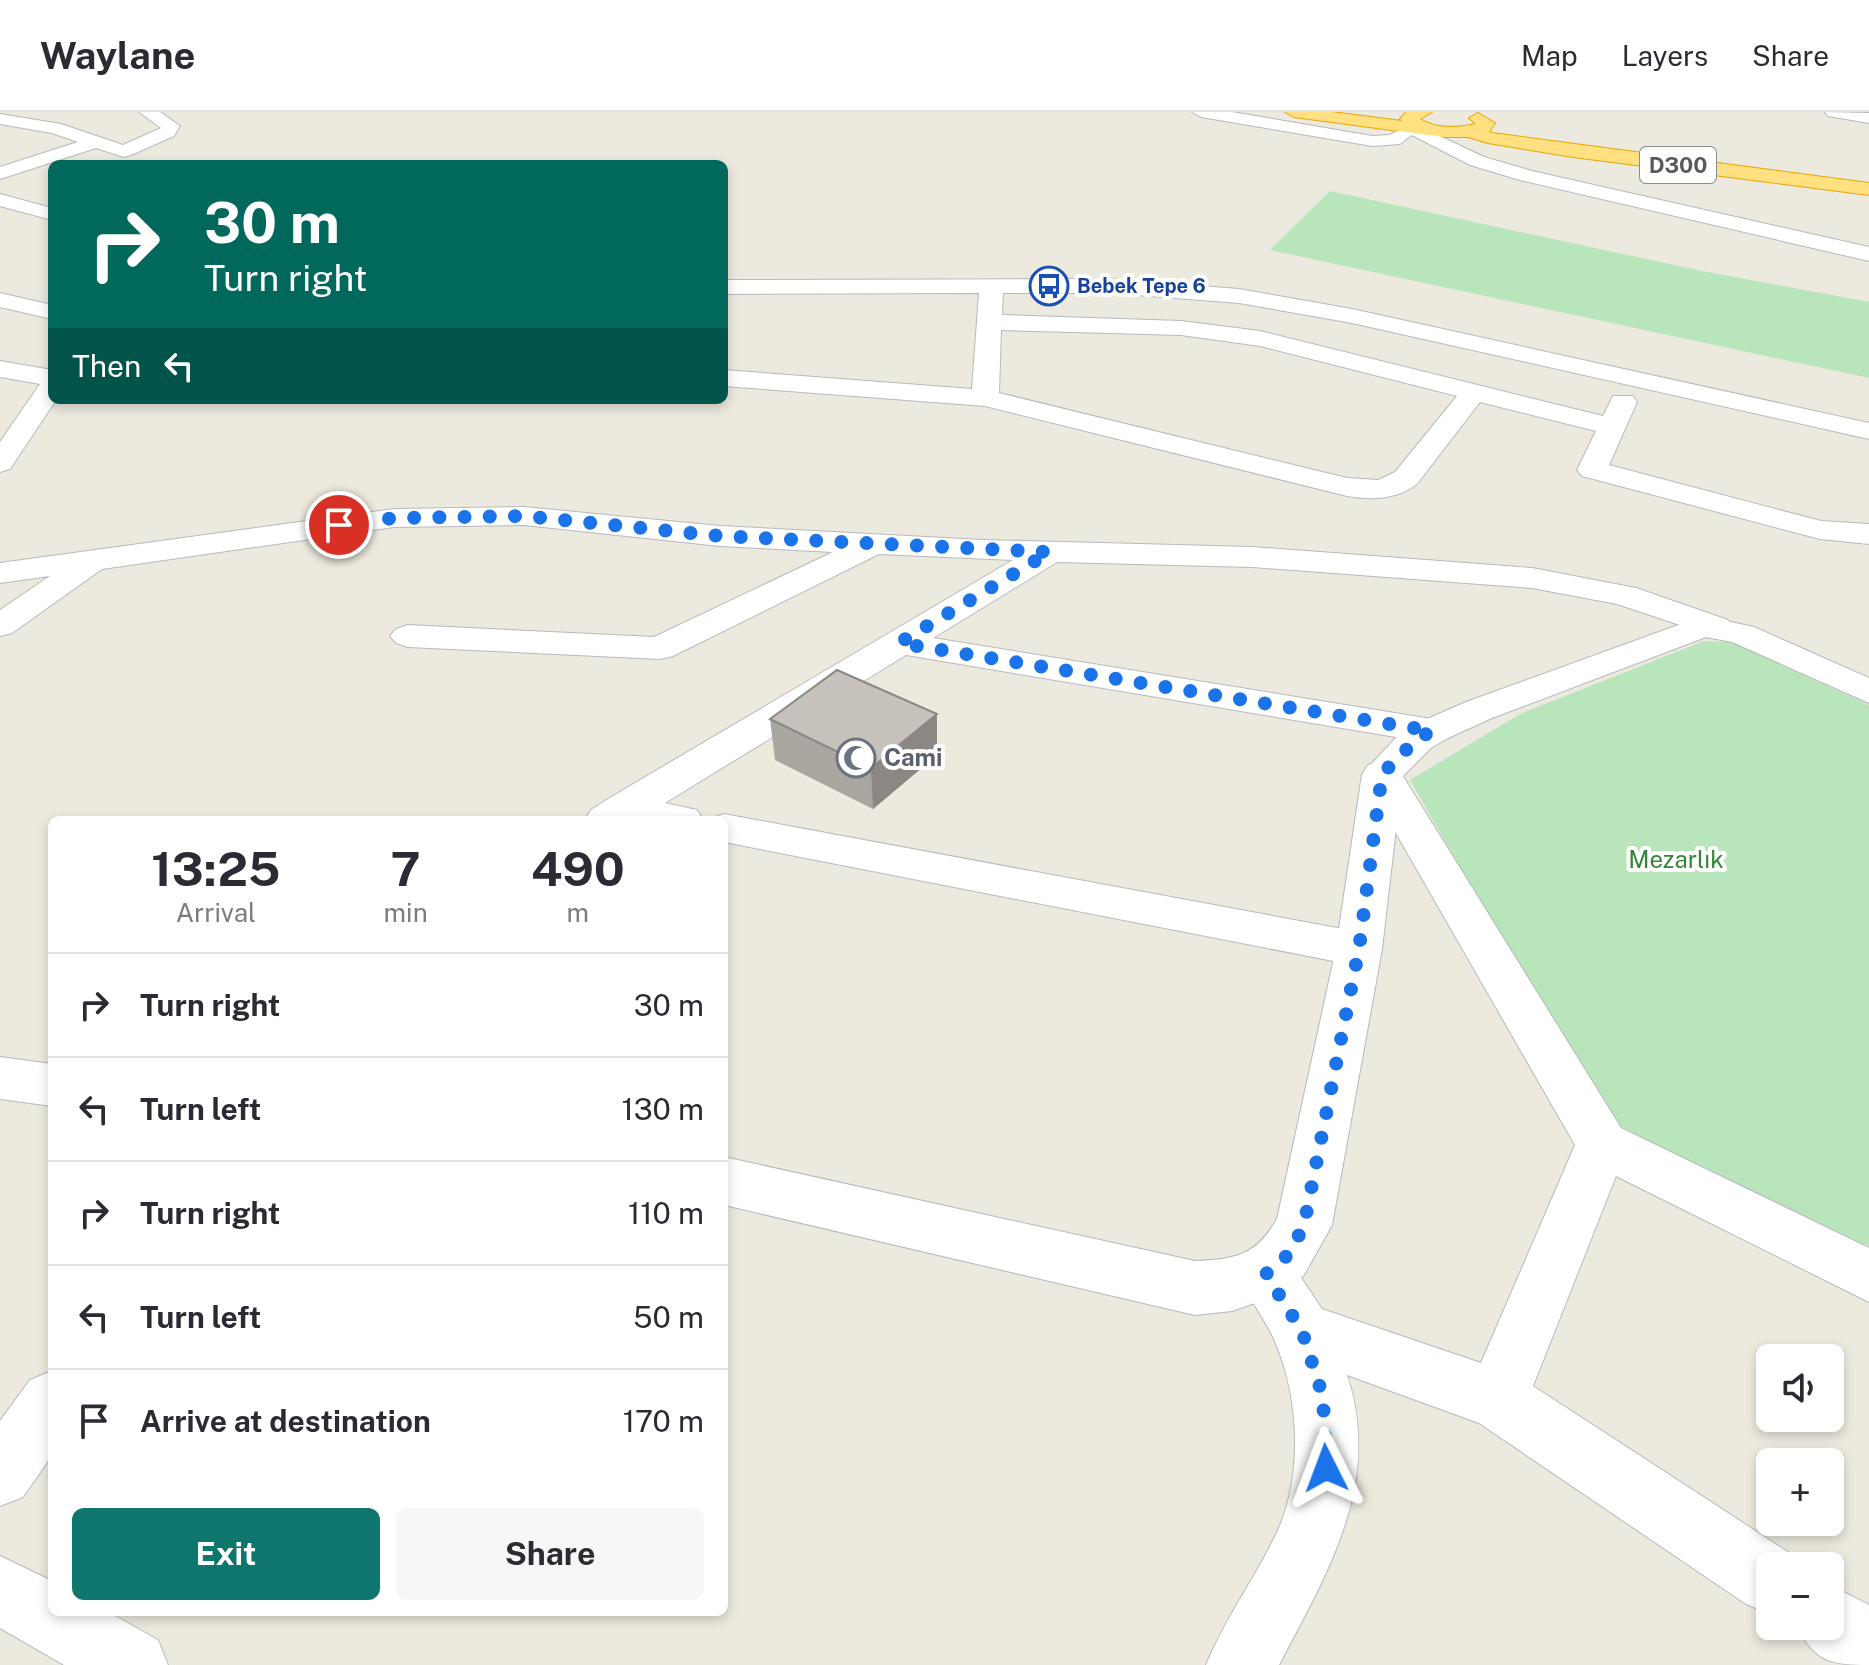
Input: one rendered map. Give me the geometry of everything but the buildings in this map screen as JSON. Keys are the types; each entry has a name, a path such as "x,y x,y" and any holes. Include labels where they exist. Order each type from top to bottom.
{"highway":[{"path":"1294,112 1418,122 1440,131 1484,123"},
{"name":"D300","path":"1484,123 1869,189"},
{"name":"D300","path":"1727,152 1869,173"}],"street":[{"path":"0,119 55,128 124,151 168,132 171,126 167,120 148,112"},
{"path":"1201,112 1372,141 1394,140 1418,122 1477,161 1527,176 1869,254"},
{"path":"1834,112 1869,114"},
{"path":"1484,123 1515,158 1549,169 1869,244"},
{"path":"0,173 99,141"},
{"path":"0,200 48,213"},
{"path":"728,287 1111,286 1239,296 1386,323 1869,431"},
{"path":"985,398 991,287"},
{"path":"0,300 48,311"},
{"path":"991,322 1181,328 1260,339 1612,427"},
{"path":"1348,361 1386,323"},
{"path":"0,369 48,378"},
{"path":"728,378 985,398 1347,487 1377,490 1400,484 1406,478 1474,392"},
{"path":"1634,378 1592,470 1820,530 1869,534"},
{"path":"0,463 48,389"},
{"path":"0,573 394,518 524,516 720,536 1050,552 1252,557 1532,578 1624,595 1742,634 1869,692"},
{"path":"408,636 660,648 874,544"},
{"path":"614,814 1050,552"},
{"path":"0,626 97,559"},
{"path":"728,1182 1195,1288 1232,1286 1266,1274 1290,1253 1304,1225 1359,949 1382,774 1417,739 1479,710 1693,628 1716,627"},
{"path":"899,643 1432,731"},
{"path":"1382,774 1602,1144 1869,1276"},
{"path":"614,814 637,816"},
{"path":"728,829 1359,949"},
{"path":"0,1078 48,1084"},
{"path":"1497,1399 1602,1144"},
{"path":"1241,1665 1309,1539 1326,1468 1323,1397 1302,1331 1266,1274"},
{"path":"1302,1331 1497,1399 1756,1571"},
{"path":"0,1474 48,1408"},
{"path":"0,1590 133,1665"},
{"path":"1844,1629 1869,1646"}],"green space":[{"path":"1330,191 1702,271 1869,302 1869,378 1270,250"},
{"name":"Mezarlık","path":"1704,641 1732,642 1869,705 1869,1246 1840,1240 1603,1117 1410,780 1522,713"}],"place":[{"name":"Bebek Tepe 6","path":"1049,286"},
{"name":"Cami","path":"856,758"}],"route":[{"path":"339,525 394,518 524,516 720,536 1050,552 899,643 1432,731 1417,739 1382,774 1359,949 1304,1225 1290,1253 1266,1274 1302,1331 1323,1397 1326,1468"}]}
